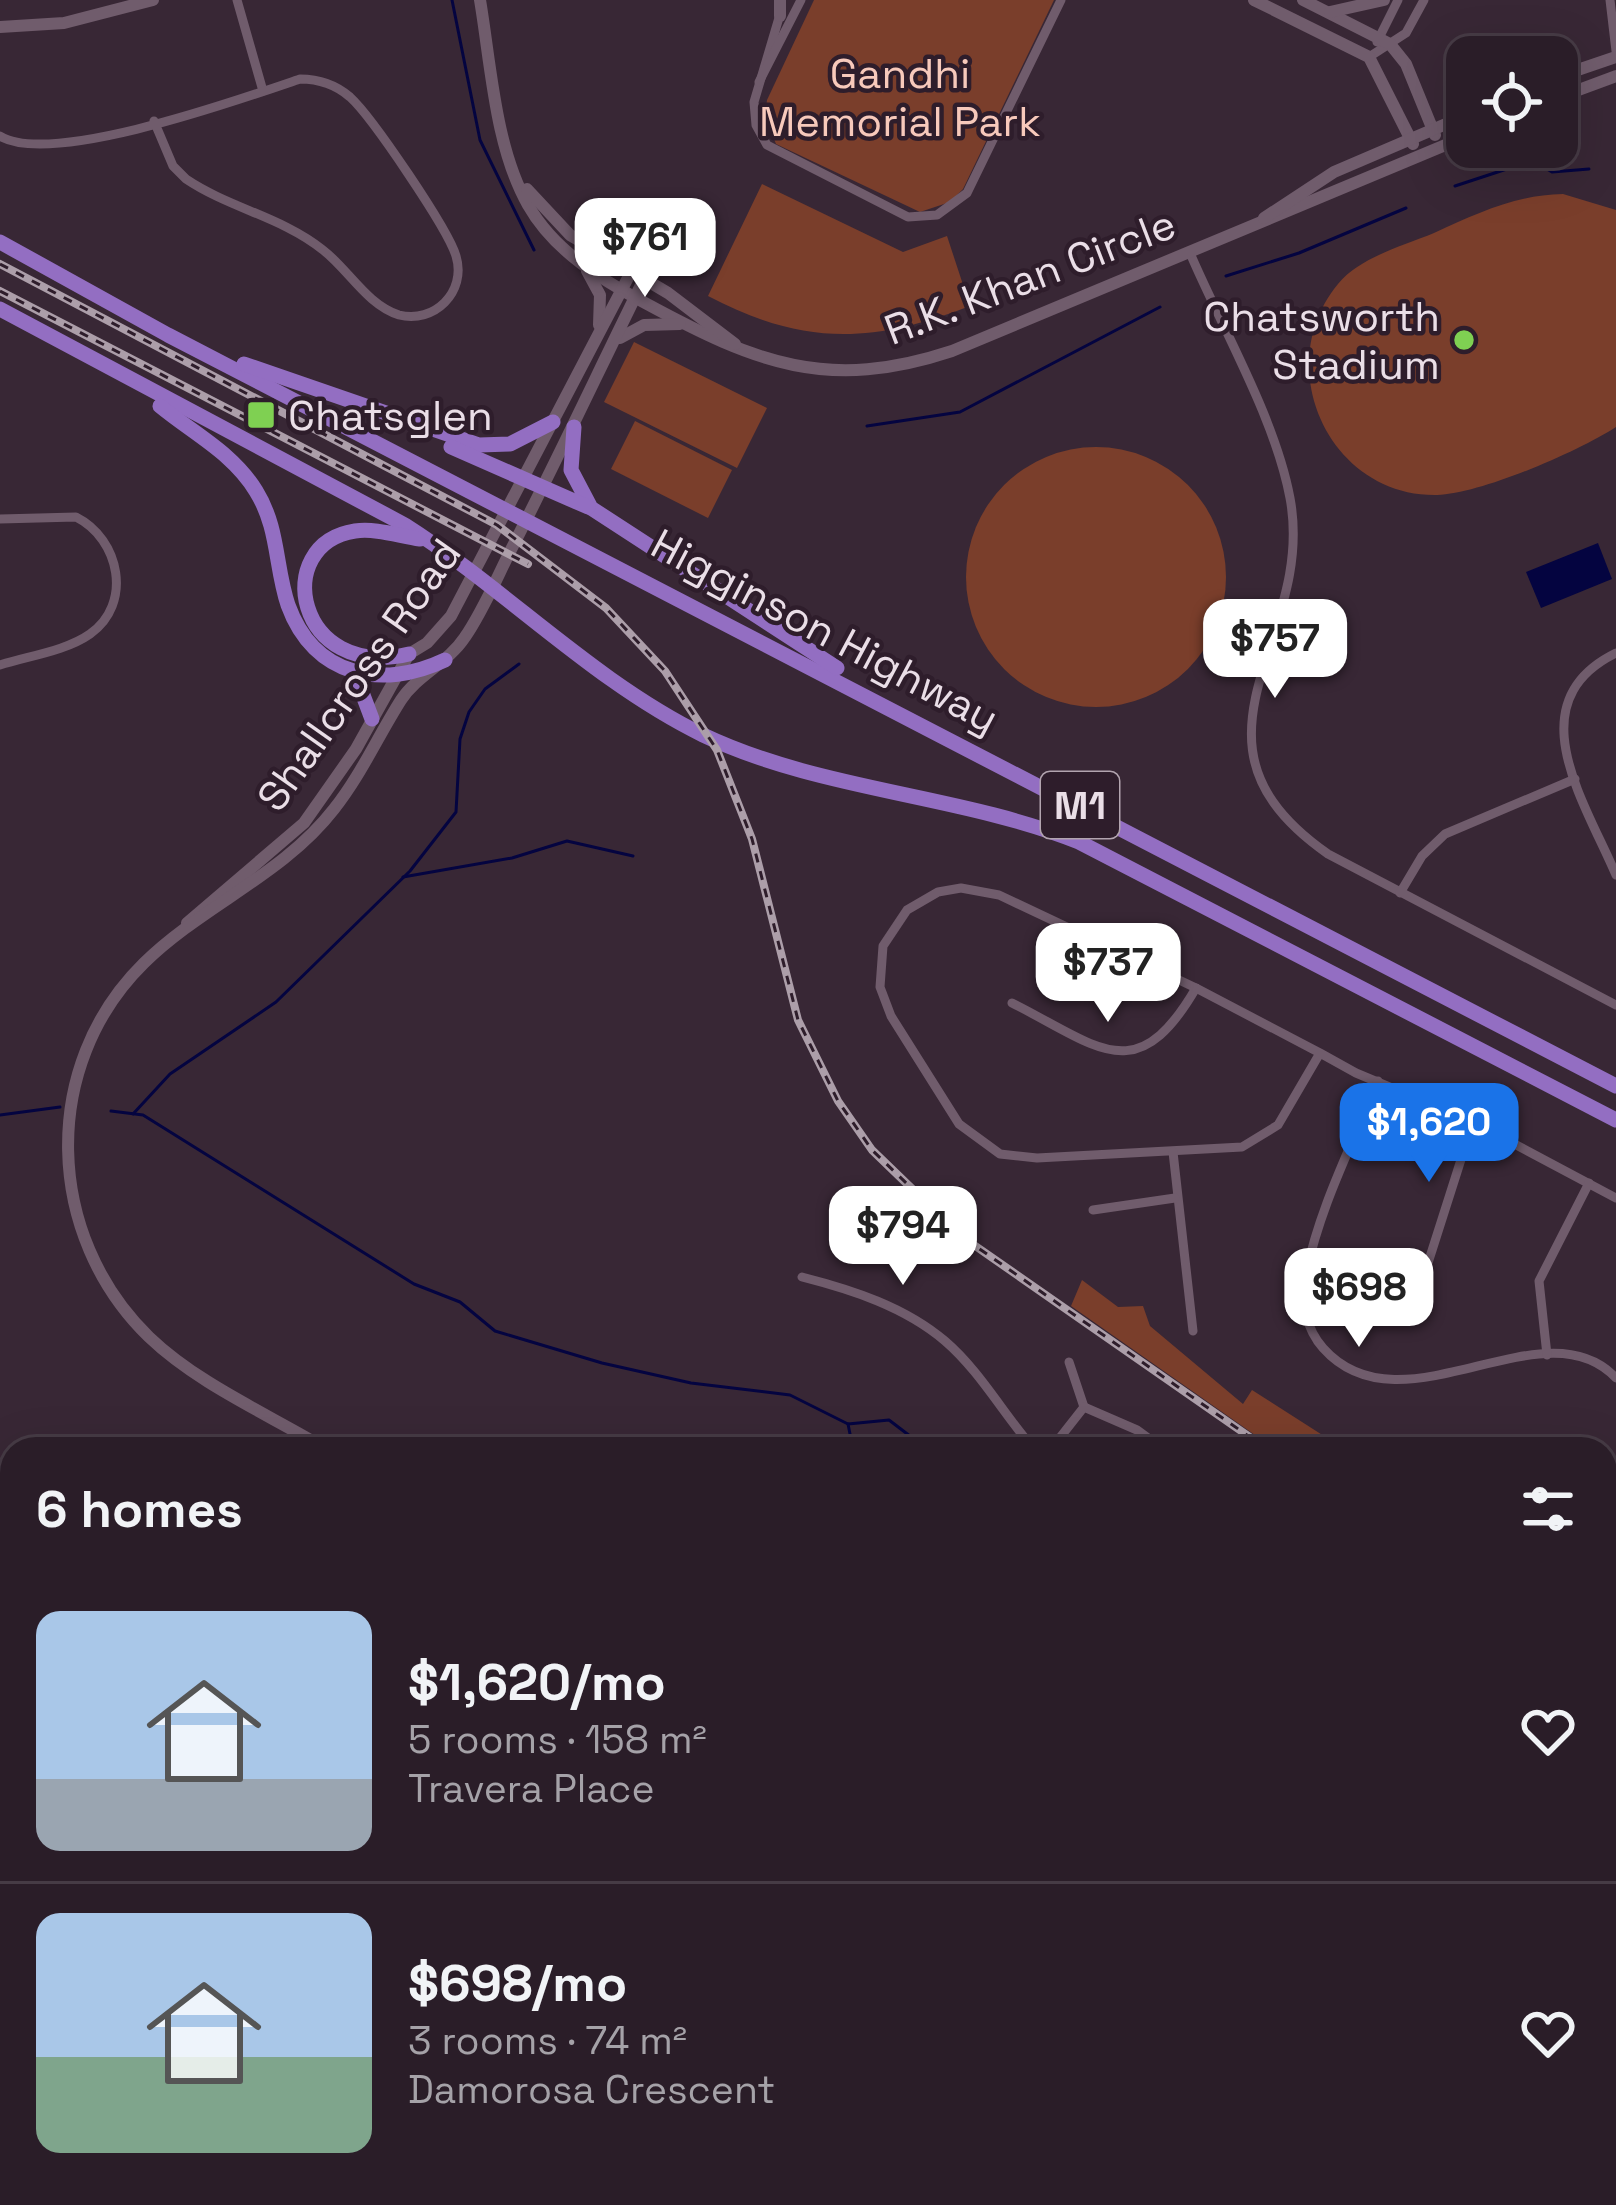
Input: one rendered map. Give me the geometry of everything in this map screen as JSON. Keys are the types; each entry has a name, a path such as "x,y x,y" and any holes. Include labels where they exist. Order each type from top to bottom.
{"highway":[{"name":"Higginson Highway","path":"0,242 168,335 543,525 1616,1086"},
{"name":"M1","path":"0,309 429,541 665,715 727,745 802,769 1020,820 1079,842 1616,1120"},
{"path":"168,335 479,445 510,444 553,422"},
{"path":"130,382 240,468 271,522 288,604 301,630 325,658 356,674 393,678 445,660"},
{"path":"358,405 591,508 725,599 951,738"},
{"path":"574,427 571,470 591,508"},
{"path":"402,698 393,678 328,642 313,622 304,589 314,560 328,543 356,531 429,541"},
{"path":"362,657 409,653"},
{"path":"356,674 371,718"}],"street":[{"path":"0,26 64,23 153,0"},
{"path":"237,0 262,92"},
{"name":"R.K. Khan Circle","path":"480,0 498,109 529,207 583,264 687,326 756,357 838,370 899,367 952,351 1446,145"},
{"path":"782,0 759,82 754,119 775,152 901,214 937,215 959,202 974,180 1061,0"},
{"path":"759,82 801,0"},
{"path":"1254,0 1369,57 1419,156"},
{"path":"1303,0 1385,40 1402,57 1441,147"},
{"path":"1329,13 1384,0"},
{"path":"1385,40 1398,0"},
{"path":"1402,57 1424,0"},
{"path":"1578,69 1616,54 1610,0"},
{"path":"1369,57 1385,40 1409,29"},
{"path":"1578,90 1616,76"},
{"path":"0,136 50,147 300,79 316,79 362,110 451,243 458,274 445,304 415,317 381,307 321,248 186,178 173,166 154,122"},
{"name":"R.K. Khan Circle","path":"1253,226 1334,172 1446,123"},
{"name":"R.K. Khan Circle","path":"516,173 561,228 756,357"},
{"path":"1190,253 1274,447 1290,498 1292,567 1252,699 1254,760 1270,799 1292,827 1328,854 1616,1005"},
{"path":"583,264 600,295 596,338"},
{"name":"Shallcross Road","path":"306,1437 164,1350 116,1301 79,1227 70,1192 67,1131 79,1068 117,995 178,934 304,824 409,653 427,643 451,616 631,272"},
{"name":"Shallcross Road","path":"178,934 268,872 316,831 359,775 402,698 468,634 644,279"},
{"path":"616,340 654,322 687,326"},
{"path":"0,519 76,517 109,547 117,572 108,614 87,637 0,664"},
{"path":"1616,653 1578,680 1563,712 1563,747 1616,875"},
{"path":"1400,892 1422,856 1445,833 1575,779"},
{"path":"1320,1054 1290,1110 1267,1136 1225,1150 1023,1158 986,1148 959,1124 891,1016 880,987 880,960 889,933 920,901 950,890 976,889 1051,916 1320,1054 1473,1122 1616,1198"},
{"path":"1012,1003 1098,1046 1134,1050 1163,1037 1196,988"},
{"path":"1378,1081 1341,1164 1304,1282 1315,1339 1348,1371 1381,1381 1547,1355 1584,1357 1616,1378"},
{"path":"1363,1117 1417,1096"},
{"path":"1428,1263 1473,1122"},
{"path":"1173,1152 1192,1331"},
{"path":"1547,1355 1539,1281 1589,1183"},
{"path":"1093,1210 1175,1198"},
{"path":"802,1276 856,1292 906,1315 944,1340 1024,1437"},
{"path":"1069,1362 1084,1407 1147,1437"},
{"path":"1060,1437 1084,1407"}],"green space":[{"name":"Gandhi Memorial Park","path":"814,0 1054,0 963,189 950,202 920,212 776,144 765,116 767,100"},
{"path":"762,184 903,252 947,236 970,306 901,328 838,334 775,324 708,296"},
{"name":"Chatsworth Stadium","path":"1563,194 1616,210 1616,427 1529,470 1456,493 1399,490 1366,474 1340,451 1322,421 1311,387 1310,352 1318,317 1338,284 1370,259 1481,212"},
{"path":"634,342 767,408 737,468 604,402"},
{"path":"635,421 732,470 708,518 611,469"},
{"path":"1096,447 1146,457 1188,485 1216,527 1226,577 1216,627 1188,669 1146,697 1096,707 1046,697 1004,669 976,627 966,577 976,527 1004,485 1046,457"},
{"path":"1082,1280 1118,1307 1143,1306 1150,1326 1243,1404 1252,1390 1325,1437 1258,1437 1071,1306"}],"shaded area":[{"path":"1598,543 1612,579 1541,608 1526,572"}],"waterway":[{"path":"452,0 480,140 534,250"},
{"path":"1455,186 1519,165 1537,163 1552,172 1589,169"},
{"path":"1226,276 1299,253 1406,208"},
{"path":"867,426 960,412 1160,307"},
{"path":"133,1114 170,1074 276,1002 410,871 456,812 460,739 469,712 485,689 519,664"},
{"path":"403,877 512,858 567,841 633,856"},
{"path":"0,1115 60,1107"},
{"path":"111,1111 143,1115 414,1284 460,1302 495,1331 691,1383 790,1395 848,1424 889,1420 911,1437"},
{"path":"848,1424 851,1437"}],"railway":[{"path":"0,264 497,525 606,608 665,671 717,750 752,839 798,1020 838,1101 872,1150 961,1236 1250,1437"},
{"path":"0,291 528,564"}],"place":[{"name":"Chatsworth Stadium","path":"1464,340"},
{"name":"Chatsglen","path":"261,415"}]}
